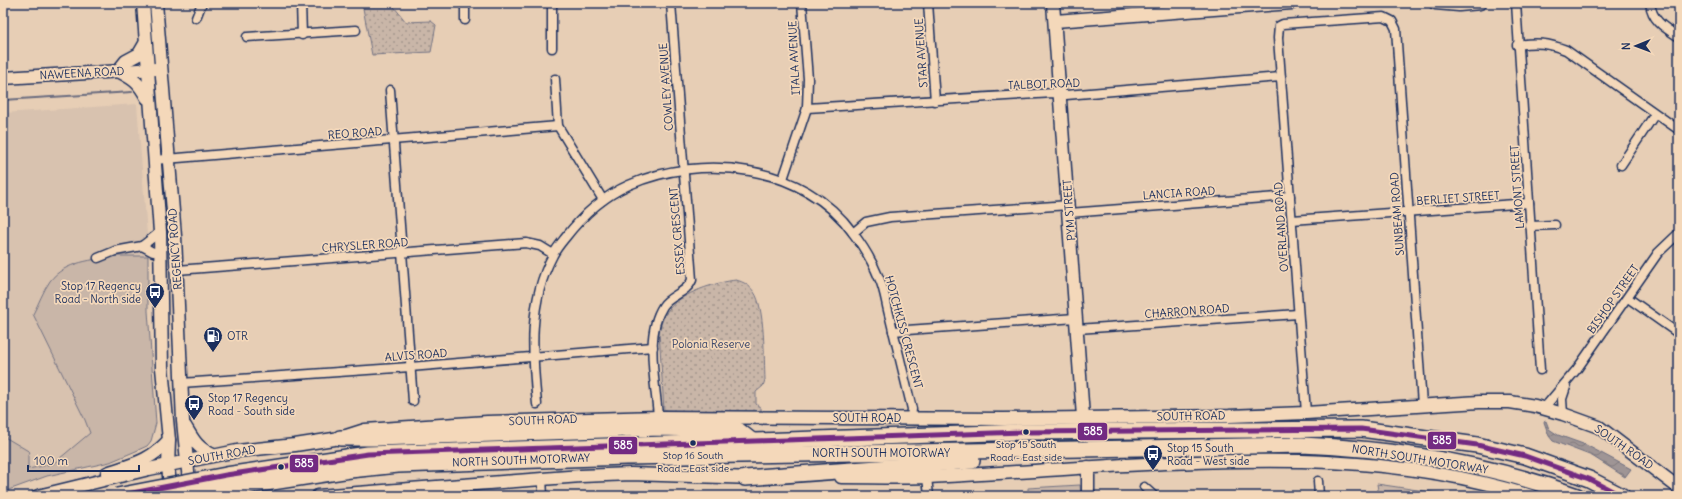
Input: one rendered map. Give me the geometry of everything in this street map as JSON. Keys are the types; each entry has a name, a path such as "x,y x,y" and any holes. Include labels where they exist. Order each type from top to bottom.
{"highway":[{"path":"340,438 660,428 738,430 752,440"},
{"name":"NORTH SOUTH MOTORWAY","path":"182,496 348,464 368,454 1026,432 1361,429 1477,445 1525,456 1589,479 1622,496"},
{"name":"NORTH SOUTH MOTORWAY","path":"117,496 226,475 348,464 398,465 611,457 1020,451 1243,445 1350,447 1398,453 1485,468 1522,478 1577,496"},
{"path":"745,478 987,460 1020,451"}],"main road":[{"name":"REGENCY ROAD","path":"143,3 160,232 162,368 169,440 168,466 171,496"},
{"name":"REGENCY ROAD","path":"156,3 177,270 183,421 190,496"},
{"name":"PYM STREET","path":"1053,3 1083,418"},
{"path":"1054,21 1292,3"},
{"path":"1438,3 1459,5 1480,3"},
{"path":"146,42 139,54 126,61 118,71 140,84 150,103"},
{"name":"NAWEENA ROAD","path":"3,78 161,68"},
{"path":"161,251 174,236"},
{"name":"SOUTH ROAD","path":"38,496 214,455 340,438 365,430 487,422 658,417 1083,418 1229,416 1510,402 1544,408 1598,427 1679,488"},
{"path":"183,421 193,440 201,450 214,455"},
{"path":"35,496 148,459 157,453 169,440"},
{"path":"318,496 542,478 631,474 745,478 927,477 1088,467 1279,459 1373,464 1431,471 1478,481 1531,496"},
{"path":"1088,467 1088,496"}],"street":[{"path":"196,18 202,3"},
{"path":"301,3 302,35"},
{"path":"465,3 465,20"},
{"path":"552,3 552,48"},
{"name":"COWLEY AVENUE","path":"671,3 683,170"},
{"name":"ITALA AVENUE","path":"783,179 807,108 808,79 802,3"},
{"name":"STAR AVENUE","path":"928,3 935,101"},
{"name":"LAMONT STREET","path":"1516,3 1517,45 1540,370"},
{"path":"1650,3 1651,12 1657,22 1679,37"},
{"name":"OVERLAND ROAD","path":"1306,413 1278,38 1279,26 1283,24 1384,17 1392,21"},
{"name":"SUNBEAM ROAD","path":"1392,21 1396,29 1422,406"},
{"path":"247,37 302,35 356,30"},
{"path":"1517,45 1531,43 1550,44 1566,50 1679,130"},
{"name":"TALBOT ROAD","path":"807,108 1060,94 1066,95 1281,77"},
{"path":"555,79 558,126 603,200"},
{"path":"390,90 413,401"},
{"path":"1621,166 1655,114"},
{"name":"REO ROAD","path":"154,160 558,126"},
{"name":"HOTCHKISS CRESCENT","path":"537,404 533,357 533,332 537,297 553,254 578,222 603,200 627,186 642,180 683,170 723,168 757,172 783,179 806,191 833,210 853,233 880,278 912,409 911,418"},
{"name":"ESSEX CRESCENT","path":"658,417 653,330 659,312 666,301 690,285 692,280 683,170"},
{"name":"LANCIA ROAD","path":"853,233 866,222 890,217 1069,209 1290,196"},
{"name":"BERLIET STREET","path":"1292,220 1529,203"},
{"path":"1530,226 1555,225"},
{"path":"98,258 115,251 142,246 160,232"},
{"name":"BISHOP STREET","path":"1544,408 1568,381 1628,298 1658,253 1679,233"},
{"name":"CHRYSLER ROAD","path":"177,270 526,243 540,246 553,254"},
{"path":"142,246 153,252 161,251"},
{"path":"1628,298 1679,334"},
{"name":"CHARRON ROAD","path":"893,331 1298,314"},
{"name":"ALVIS ROAD","path":"181,383 410,367 653,347"},
{"name":"BISHOP STREET","path":"1563,414 1562,399 1568,381"},
{"path":"927,477 928,496"},
{"path":"542,478 543,496"},
{"path":"1318,480 1319,496"},
{"path":"1144,487 1154,496"}],"shaded area":[{"path":"137,104 147,234 148,311 156,423 155,432 147,446 110,462 47,476 3,492 3,113"}],"green space":[{"path":"362,3 391,3 406,22 431,21 436,25 431,52 372,55"},
{"path":"116,256 148,256 148,311 156,423 151,441 147,446 110,462 47,476 3,492 3,436 30,452 28,455 28,469 53,464 90,433 33,314 45,289 56,274 80,262"},
{"name":"Polonia Reserve","path":"736,280 746,284 754,292 758,299 760,309 763,334 765,380 763,386 756,392 756,404 761,408 761,412 664,410 659,332 665,314 675,303 690,293 719,283"},
{"path":"1377,484 1458,496 1379,496"},
{"path":"1080,485 1081,496 1028,496 1028,488"}],"water":[{"path":"1546,421 1549,429 1558,435 1586,445 1631,469 1625,477 1592,456 1553,441 1549,436 1544,422"}],"waterway":[{"path":"3,100 132,92"}],"transit line":[{"name":"585","path":"117,496 226,475 368,454 1026,432 1361,429 1477,445 1525,456 1589,479 1622,496"}],"place":[{"name":"Stop 17 Regency Road - North side","path":"155,309"},
{"name":"OTR","path":"213,353"},
{"name":"Stop 17 Regency Road - South side","path":"194,421"},
{"name":"Stop 15 South Road - East side","path":"1026,432"},
{"name":"Stop 16 South Road - East side","path":"693,443"},
{"name":"Stop 15 South Road - West side","path":"1153,471"}]}
